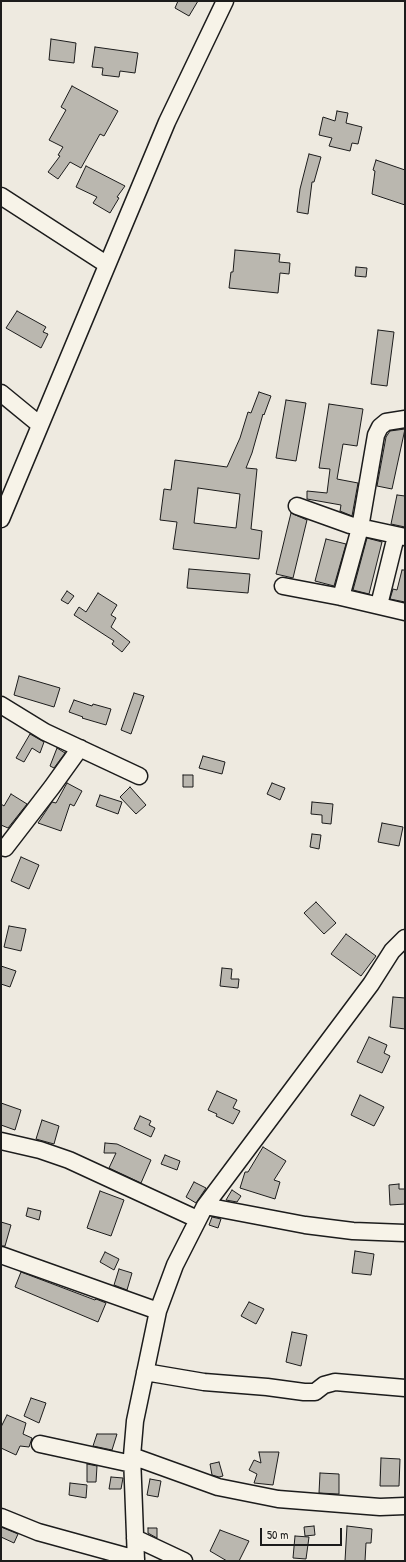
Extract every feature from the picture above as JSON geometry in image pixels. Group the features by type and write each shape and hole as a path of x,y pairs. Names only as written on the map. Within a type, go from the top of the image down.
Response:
{"street":[{"path":"1,518 106,264 167,122 225,1"},
{"path":"1,196 106,264"},
{"path":"1,393 40,425"},
{"path":"341,597 360,528 376,435 380,427 386,422 405,419"},
{"path":"297,506 360,528 401,536 379,605"},
{"path":"283,586 379,605 405,612"},
{"path":"1,705 45,732 139,776"},
{"path":"5,848 80,748"},
{"path":"1,1517 38,1532 136,1560 132,1460 135,1421 158,1311 175,1265 201,1212 371,984 392,951 405,938"},
{"path":"1,1141 40,1150 69,1160 201,1212 353,1230 405,1233"},
{"path":"1,1255 158,1311"},
{"path":"145,1372 204,1382 267,1387 304,1392 315,1392 324,1385 335,1382 405,1388"},
{"path":"40,1444 132,1460 218,1487 278,1499 380,1507 405,1506"},
{"path":"135,1538 184,1561"}],"building":[{"path":"178,1 198,1 189,16 175,8"},
{"path":"51,39 76,43 74,63 49,60"},
{"path":"95,47 138,53 135,73 120,71 119,77 102,75 103,68 92,67"},
{"path":"72,86 118,111 104,136 100,134 81,168 70,162 58,179 48,172 60,156 58,155 63,147 49,140 66,110 61,107"},
{"path":"337,111 348,113 346,123 362,127 358,144 352,143 350,151 329,146 332,138 319,135 323,117 335,121"},
{"path":"309,154 321,157 314,182 312,182 308,214 297,212 300,189"},
{"path":"376,160 405,170 405,205 372,194 375,171 373,170"},
{"path":"86,166 125,186 117,197 119,198 110,213 93,203 97,197 76,187"},
{"path":"235,250 280,254 279,262 290,263 289,274 280,273 278,293 229,288 231,272 233,272"},
{"path":"356,267 367,268 366,277 355,276"},
{"path":"17,311 46,327 43,332 48,334 41,348 6,328"},
{"path":"378,330 394,332 387,386 371,384"},
{"path":"259,392 271,396 264,415 263,414 252,453 246,468 257,469 251,529 262,531 259,559 173,549 177,522 160,520 164,489 171,490 175,460 227,467 240,438 248,412 251,413","holes":["198,488 240,494 236,528 194,523"]},
{"path":"286,400 306,403 296,461 276,458"},
{"path":"329,404 363,409 357,446 343,444 337,479 358,483 352,516 340,511 341,505 307,499 307,491 327,493 330,469 319,468"},
{"path":"405,429 392,489 377,486 386,437 390,431"},
{"path":"397,495 405,496 405,527 391,524"},
{"path":"291,513 307,520 293,578 276,574"},
{"path":"367,538 382,542 369,594 353,590"},
{"path":"326,539 346,544 334,586 315,581"},
{"path":"189,569 250,574 248,593 187,588"},
{"path":"402,570 405,570 405,602 390,599 393,589 397,590"},
{"path":"67,591 74,596 68,604 61,600"},
{"path":"98,593 117,605 111,615 116,618 111,627 130,642 122,652 112,644 114,641 74,615 79,607 86,612"},
{"path":"19,676 60,688 54,707 14,695"},
{"path":"134,693 144,696 131,734 121,730"},
{"path":"74,700 92,706 93,704 111,709 106,725 82,718 83,717 69,712"},
{"path":"30,734 44,742 40,753 32,748 24,762 16,758"},
{"path":"57,748 65,753 54,768 50,766"},
{"path":"203,756 225,762 222,774 199,768"},
{"path":"183,775 193,775 193,787 183,787"},
{"path":"67,783 82,791 74,806 70,804 61,831 38,823 52,802 56,803"},
{"path":"272,783 285,788 280,800 267,794"},
{"path":"130,787 146,805 136,814 120,797"},
{"path":"11,794 27,804 8,828 1,825 1,804 4,806"},
{"path":"100,795 122,802 118,814 96,806"},
{"path":"312,802 333,804 331,824 322,823 322,815 311,814"},
{"path":"382,823 403,827 399,846 378,842"},
{"path":"312,834 321,835 319,849 310,847"},
{"path":"21,857 39,865 29,889 11,881"},
{"path":"316,902 336,923 324,934 304,913"},
{"path":"9,926 26,929 21,951 4,947"},
{"path":"346,934 376,956 361,976 331,954"},
{"path":"1,966 16,971 10,987 1,984"},
{"path":"222,968 232,969 231,979 239,979 238,988 220,986"},
{"path":"393,997 405,998 405,1029 390,1027"},
{"path":"369,1037 387,1045 384,1053 390,1056 382,1073 357,1062"},
{"path":"217,1091 237,1100 233,1108 240,1111 233,1124 216,1116 217,1114 208,1110"},
{"path":"360,1095 384,1107 374,1126 351,1115"},
{"path":"1,1103 21,1110 15,1130 1,1125"},
{"path":"140,1116 151,1121 149,1125 155,1128 151,1137 134,1129"},
{"path":"42,1120 59,1126 54,1144 36,1139"},
{"path":"105,1143 117,1144 151,1160 141,1183 109,1168 116,1153 104,1153"},
{"path":"263,1147 286,1161 274,1180 280,1182 275,1199 240,1188 245,1172 248,1172"},
{"path":"165,1155 180,1161 177,1170 161,1164"},
{"path":"194,1182 206,1188 196,1203 186,1197"},
{"path":"399,1184 399,1189 405,1189 405,1204 390,1205 389,1185"},
{"path":"232,1190 241,1196 237,1202 226,1200"},
{"path":"100,1191 124,1200 111,1236 87,1228"},
{"path":"28,1208 41,1211 39,1220 26,1216"},
{"path":"212,1217 221,1219 218,1228 209,1225"},
{"path":"1,1222 11,1225 5,1246 1,1246"},
{"path":"355,1251 374,1254 371,1275 352,1273"},
{"path":"105,1252 119,1259 114,1270 100,1262"},
{"path":"119,1269 132,1273 127,1290 114,1285"},
{"path":"21,1272 106,1303 98,1322 15,1287"},
{"path":"249,1302 264,1309 256,1324 241,1316"},
{"path":"292,1332 307,1335 301,1366 286,1362"},
{"path":"31,1398 46,1403 39,1423 24,1416"},
{"path":"7,1415 26,1423 23,1434 32,1438 29,1447 20,1446 16,1455 1,1448 1,1427"},
{"path":"97,1434 117,1434 112,1450 93,1446"},
{"path":"259,1452 279,1452 273,1485 254,1483 257,1474 249,1470 254,1460 261,1463"},
{"path":"381,1458 400,1459 399,1486 380,1486"},
{"path":"219,1462 223,1476 219,1477 212,1475 210,1464"},
{"path":"87,1464 97,1466 96,1482 87,1482"},
{"path":"320,1473 339,1474 339,1494 319,1493"},
{"path":"111,1477 123,1478 121,1489 109,1489"},
{"path":"150,1479 161,1481 158,1497 147,1495"},
{"path":"70,1483 87,1485 86,1498 69,1495"},
{"path":"314,1526 315,1535 305,1536 304,1527"},
{"path":"347,1526 372,1529 371,1543 366,1543 365,1561 345,1561"},
{"path":"1,1527 18,1534 14,1543 1,1537"},
{"path":"148,1528 157,1528 157,1538 148,1533"},
{"path":"220,1530 249,1541 239,1561 227,1561 210,1551"},
{"path":"295,1536 309,1537 306,1559 293,1558"}]}
